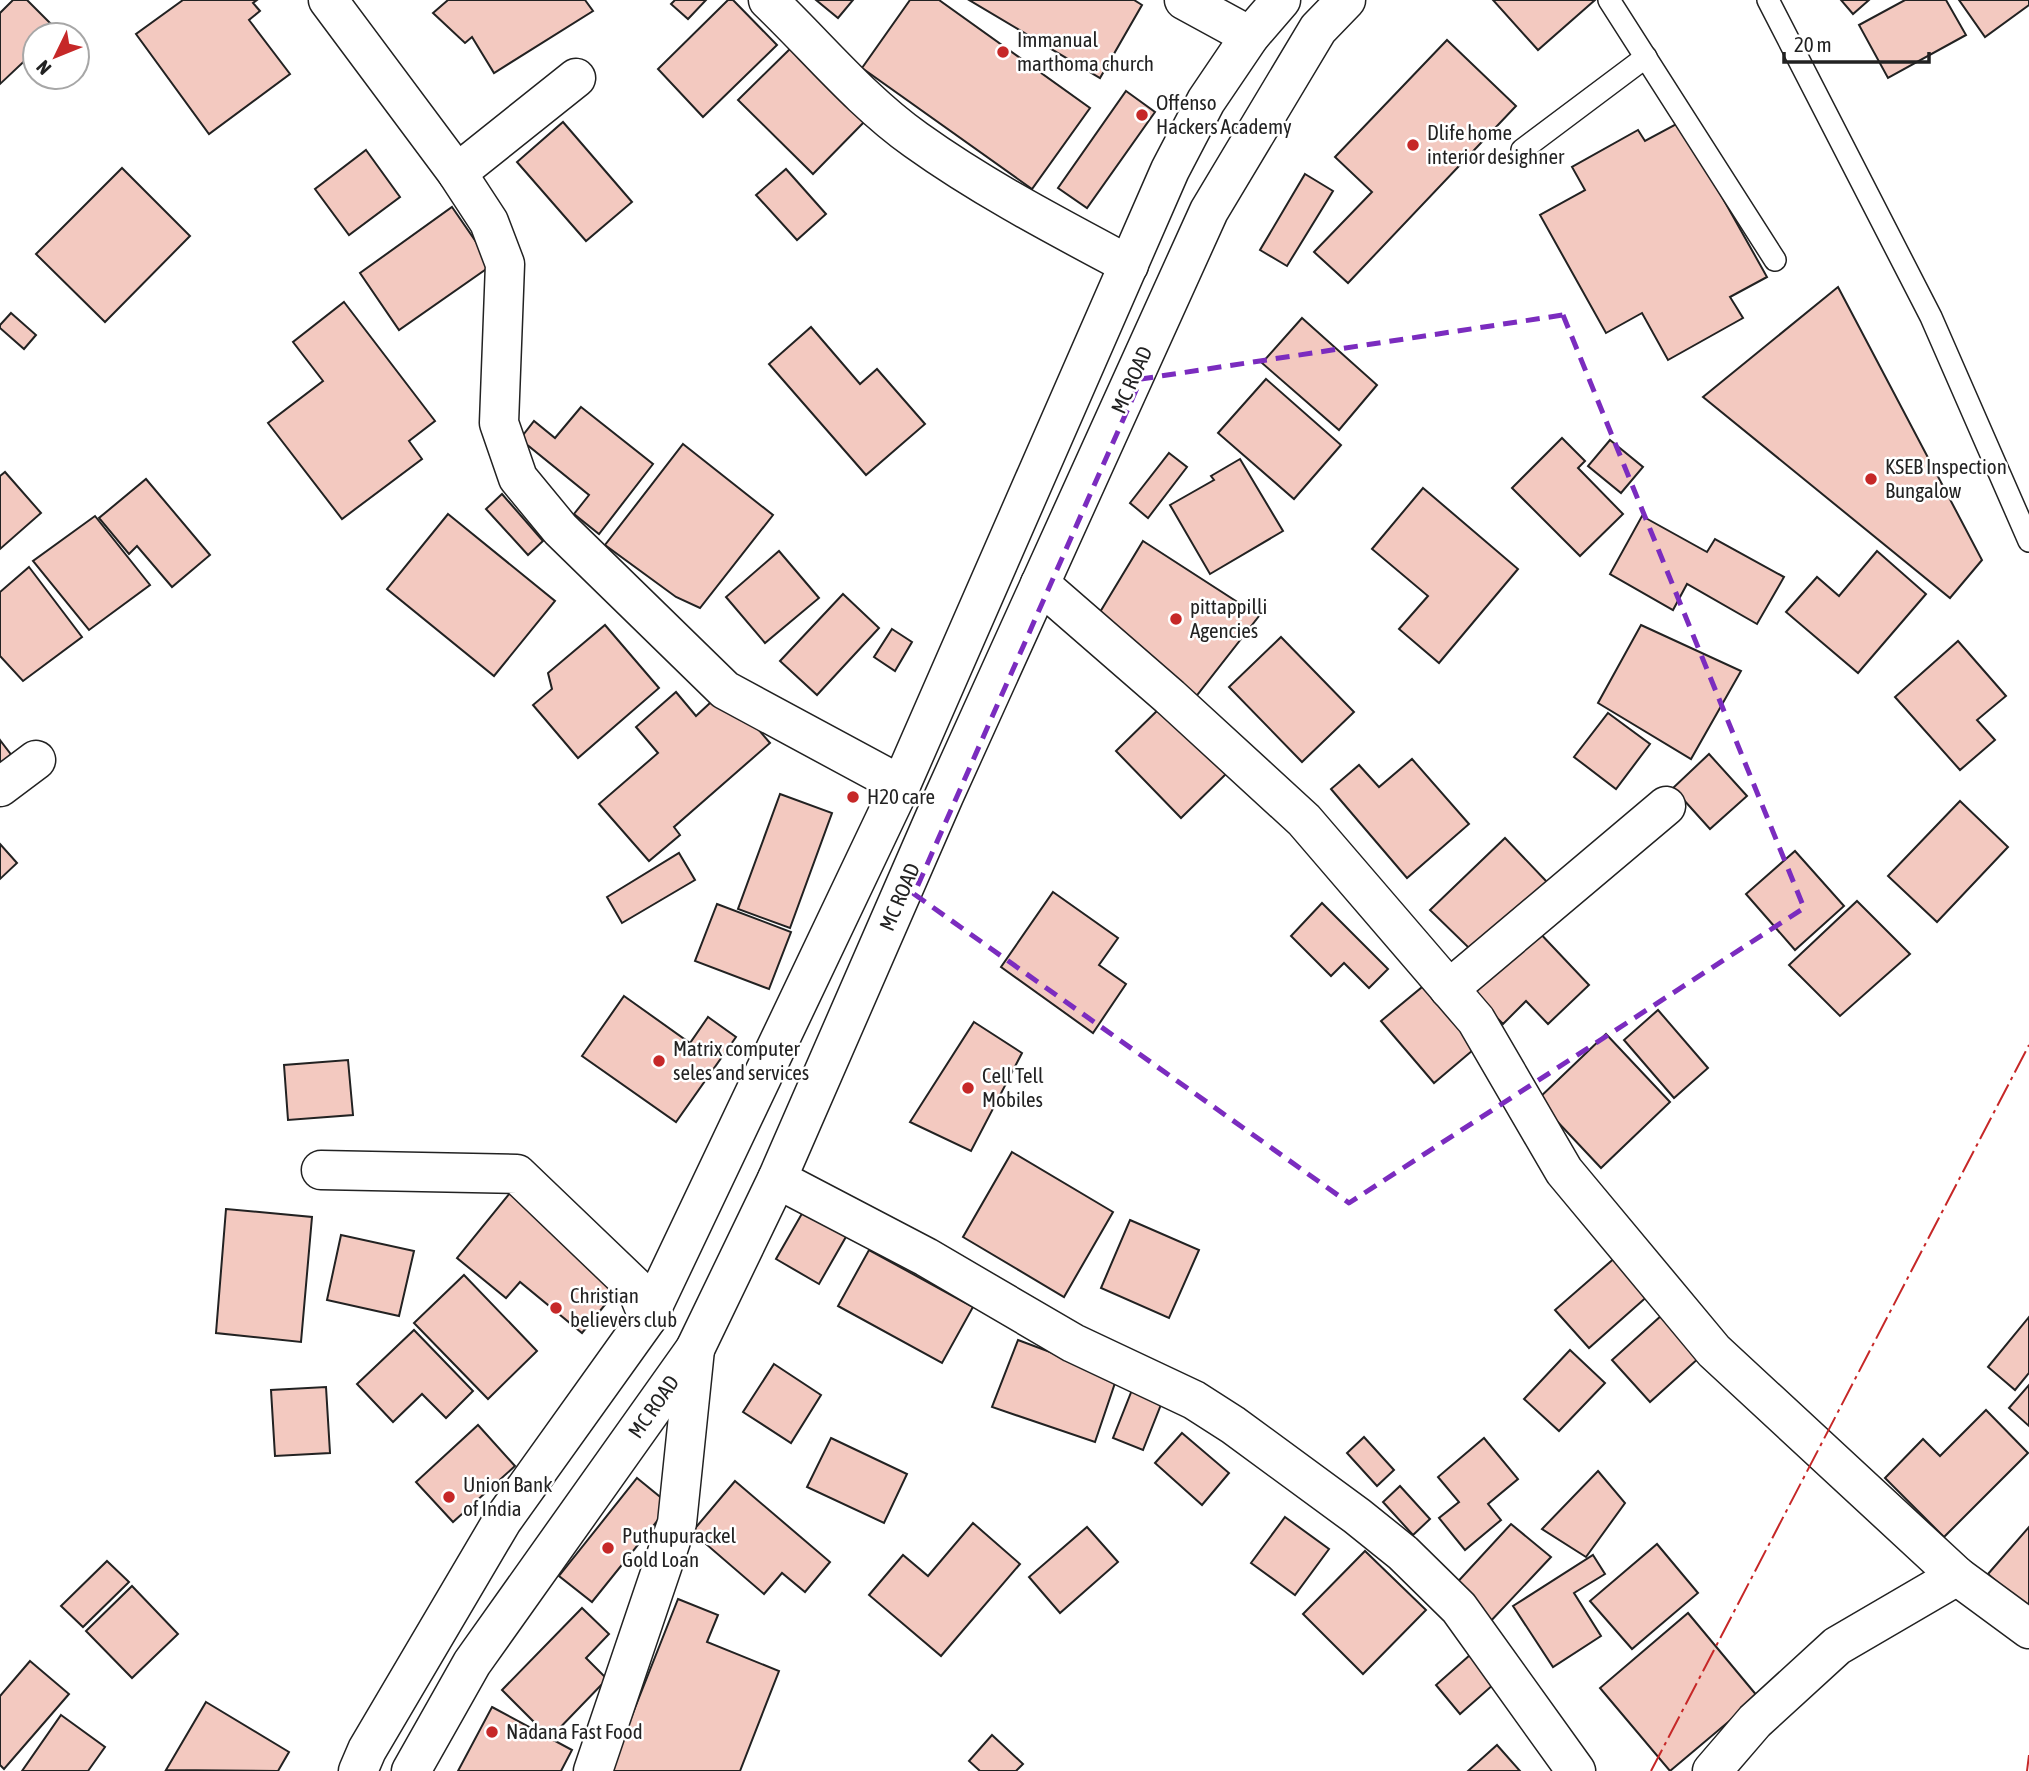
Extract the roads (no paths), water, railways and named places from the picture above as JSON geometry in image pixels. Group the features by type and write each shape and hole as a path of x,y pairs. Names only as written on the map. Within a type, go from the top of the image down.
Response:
{"street":[{"path":"328,0 457,173 489,222 505,264 499,423 518,478 560,528 725,691 901,785"},
{"path":"768,0 816,46 854,88 915,139 1012,203 1129,265"},
{"path":"1184,0 1250,36"},
{"path":"358,1771 367,1750 502,1521 648,1317 901,785 1170,170 1206,101 1250,36 1281,0"},
{"name":"MC ROAD","path":"411,1771 472,1663 695,1349 778,1179 944,796 1209,211 1318,29 1346,0"},
{"path":"457,173 576,78"},
{"path":"1040,584 1170,697 1304,820 1476,1020 1564,1171 1714,1350 1957,1576 2029,1629"},
{"path":"0,787 36,760"},
{"path":"1449,989 1666,806"},
{"path":"321,1170 517,1174 636,1288 648,1317 695,1349 677,1523 593,1771"},
{"path":"778,1179 926,1257 1073,1343 1194,1400 1233,1425 1347,1509 1403,1553 1460,1608 1576,1771"},
{"path":"1712,1771 1755,1721 1837,1646 1957,1576"}],"lane":[{"path":"1609,0 1775,260"},
{"path":"1768,0 1931,317 2029,541"},
{"path":"1522,150 1646,57"}],"place":[{"name":"Immanual marthoma church","path":"1003,52"},
{"name":"Offenso Hackers Academy","path":"1142,115"},
{"name":"Dlife home interior desighner","path":"1413,145"},
{"name":"KSEB Inspection Bungalow","path":"1871,479"},
{"name":"pittappilli Agencies","path":"1176,619"},
{"name":"H20 care","path":"853,797"},
{"name":"Matrix computer seles and services","path":"659,1061"},
{"name":"Cell Tell Mobiles","path":"968,1088"},
{"name":"Christian believers club","path":"556,1308"},
{"name":"Union Bank of India","path":"449,1497"},
{"name":"Puthupurackel Gold Loan","path":"608,1548"},
{"name":"Nadana Fast Food","path":"492,1732"}]}
